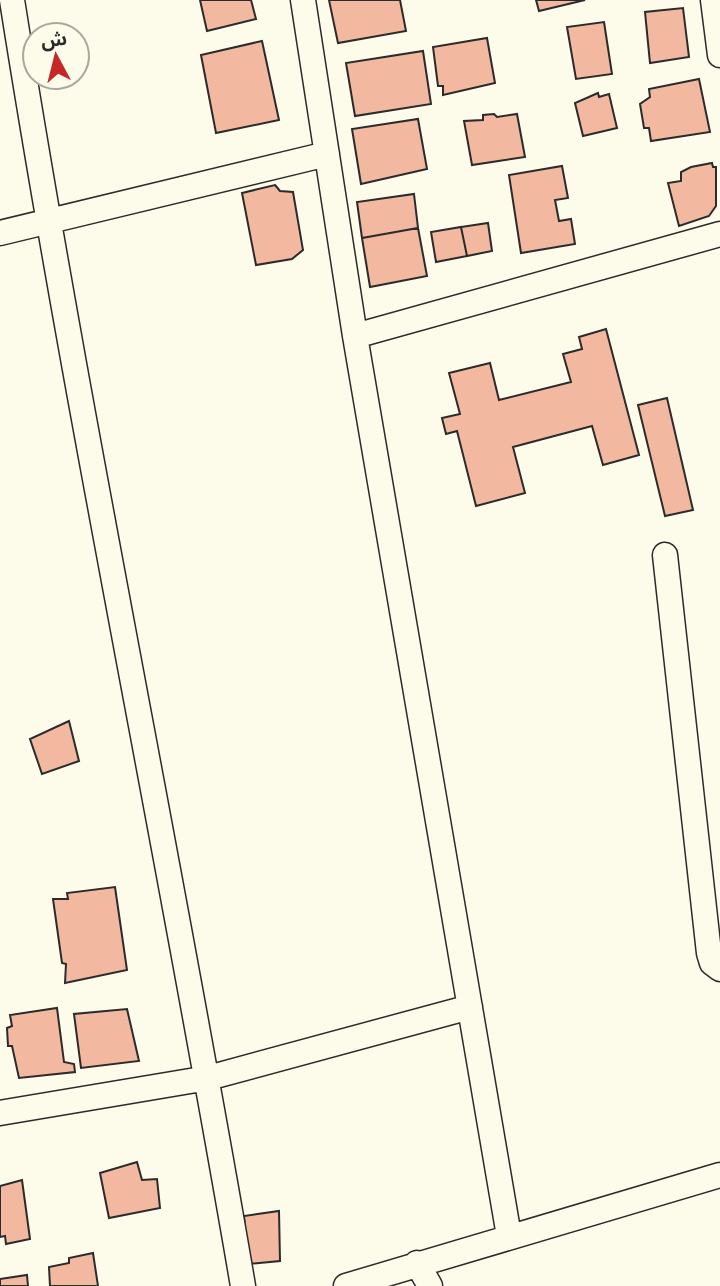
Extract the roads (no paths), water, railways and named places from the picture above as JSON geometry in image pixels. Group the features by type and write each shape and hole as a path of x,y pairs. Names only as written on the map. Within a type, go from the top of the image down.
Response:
{"street":[{"path":"12,0 47,220 208,1078 243,1286"},
{"path":"303,0 355,336 509,1236"},
{"path":"713,0 720,55"},
{"path":"0,233 327,154"},
{"path":"355,336 720,234"},
{"path":"665,555 709,953 712,963 720,969"},
{"path":"0,1113 208,1078 470,1007"},
{"path":"346,1286 720,1175"},
{"path":"418,1263 430,1286"}]}
